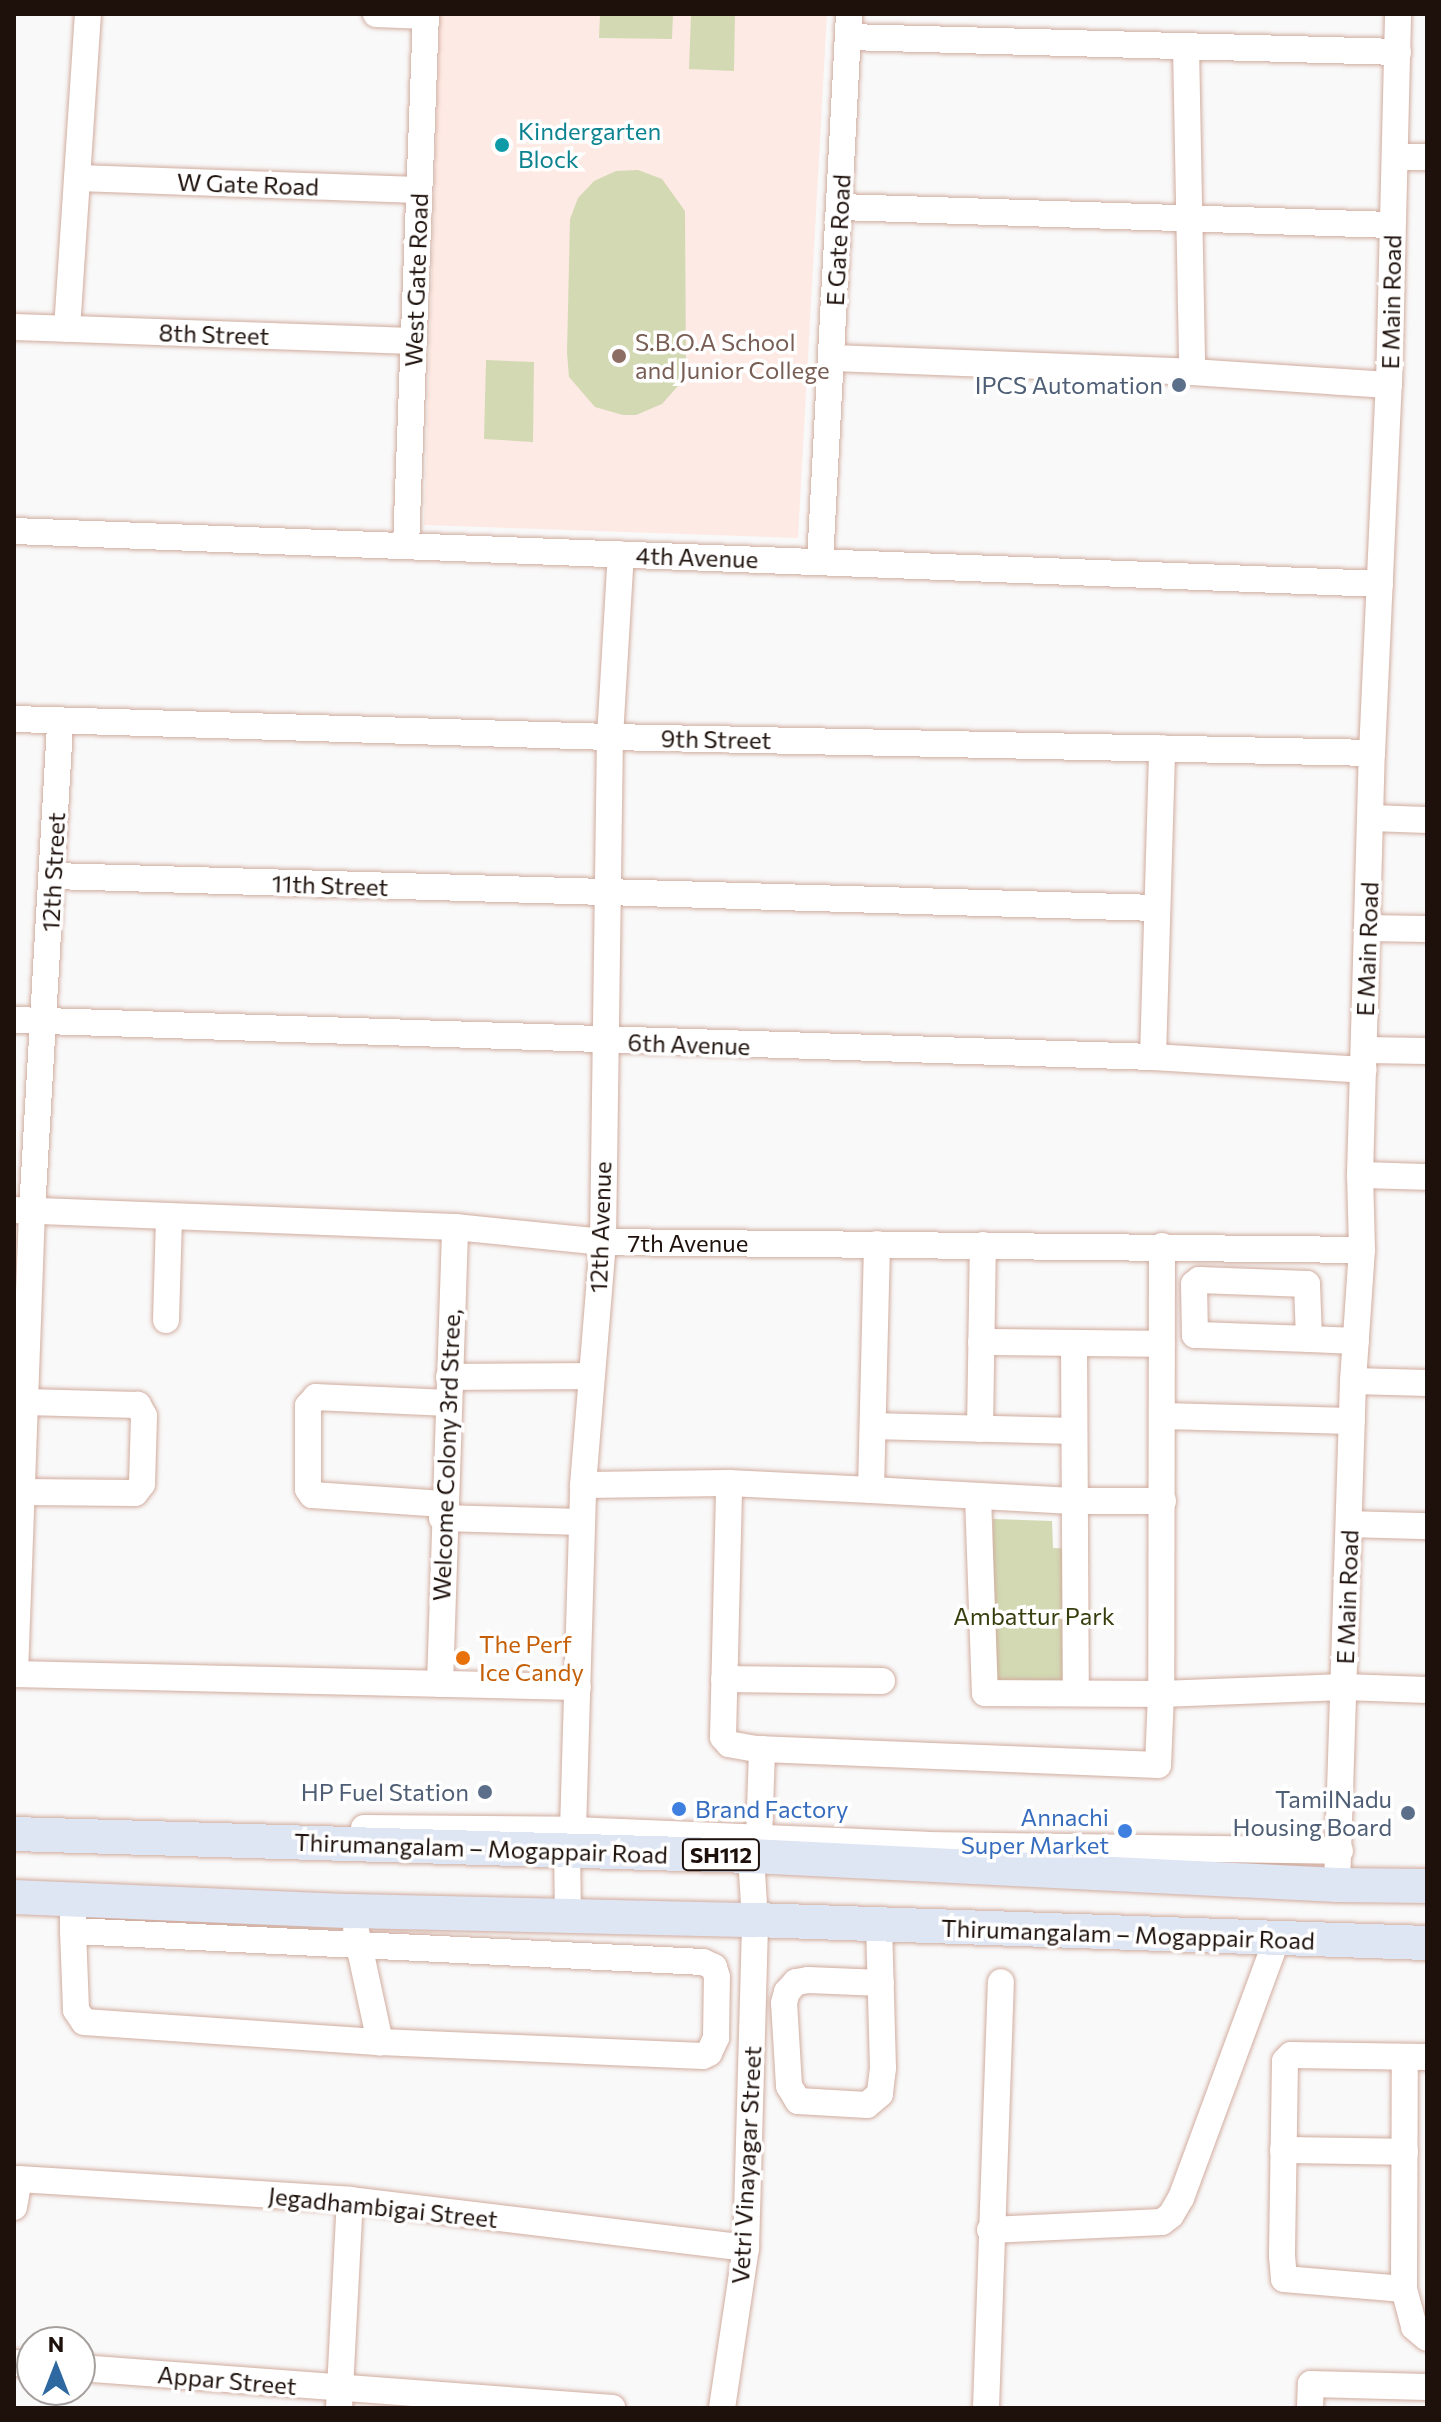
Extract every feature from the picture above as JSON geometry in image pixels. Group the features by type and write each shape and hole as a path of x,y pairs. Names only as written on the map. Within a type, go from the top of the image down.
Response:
{"main road":[{"name":"Thirumangalam – Mogappair Road","path":"14,1834 570,1840 755,1847 1337,1885 1427,1886"},
{"name":"Thirumangalam – Mogappair Road","path":"14,1897 73,1916 352,1911 755,1920 1427,1943"}],"street":[{"path":"67,329 88,14"},
{"path":"376,14 426,15"},
{"name":"E Main Road","path":"1337,1885 1353,1381 1362,1250 1360,1175 1372,753 1389,385 1398,14"},
{"name":"West Gate Road","path":"406,546 426,15"},
{"path":"848,26 1186,46 1398,52"},
{"name":"E Gate Road","path":"820,562 848,26"},
{"path":"1186,46 1192,221 1192,372"},
{"path":"1395,157 1427,157"},
{"name":"W Gate Road","path":"77,178 419,190"},
{"path":"840,207 1192,221 1392,225"},
{"name":"8th Street","path":"14,327 414,341"},
{"path":"833,358 1192,372 1389,385"},
{"name":"4th Avenue","path":"14,531 1380,584"},
{"name":"12th Avenue","path":"568,1918 583,1485 589,1376 603,1242 610,737 621,554"},
{"name":"9th Street","path":"14,719 610,737 1372,753"},
{"name":"12th Street","path":"15,1674 25,1402 23,1210 45,1021 60,722"},
{"path":"1153,1057 1162,748"},
{"path":"1371,818 1427,820"},
{"name":"11th Street","path":"53,876 1156,908"},
{"path":"1368,928 1427,929"},
{"name":"6th Avenue","path":"14,1020 604,1042 1153,1057 1364,1060 1427,1051"},
{"path":"1360,1175 1427,1177"},
{"name":"7th Avenue","path":"23,1210 455,1227 603,1242 1362,1250"},
{"path":"166,1320 169,1216"},
{"name":"Welcome Colony 3rd Stree,","path":"440,1684 443,1511 455,1227"},
{"path":"871,1490 877,1244"},
{"path":"980,1429 983,1245"},
{"path":"729,1483 723,1737 729,1744 762,1749 1158,1765 1161,1756 1163,1501 1162,1246"},
{"path":"1218,1247 1218,1280"},
{"path":"1309,1339 1307,1284 1218,1280 1199,1280 1194,1284 1195,1335 1356,1341"},
{"path":"981,1342 1162,1344"},
{"path":"1074,1343 1076,1693"},
{"path":"582,1522 443,1511 312,1495 308,1489 308,1406 316,1397 448,1390 589,1376"},
{"path":"1353,1381 1427,1383"},
{"path":"22,1492 135,1493 142,1484 144,1416 138,1405 25,1402"},
{"path":"1163,1416 1352,1421"},
{"path":"873,1426 1073,1431"},
{"path":"583,1485 729,1483 1073,1501 1163,1501"},
{"path":"978,1496 985,1693 1161,1694 1344,1687 1427,1690"},
{"path":"1349,1524 1427,1526"},
{"path":"15,1674 578,1687"},
{"path":"724,1679 882,1681"},
{"name":"Vetri Vinayagar Street","path":"722,2408 746,2248 753,2062 755,1847 762,1749"},
{"path":"14,1820 442,1838"},
{"path":"755,1847 1340,1851"},
{"path":"352,1911 380,2042"},
{"path":"73,1916 359,1947 703,1962 714,1967 717,1977 716,2038 709,2053 703,2056 380,2042 84,2022 76,2010 73,1916"},
{"path":"879,1925 881,1983 880,2094 867,2105 798,2101 789,2086 784,2003 787,1992 796,1982 808,1980 881,1983"},
{"path":"990,2230 1162,2222 1171,2215 1181,2198 1277,1939"},
{"path":"717,1977 754,1979"},
{"path":"986,2408 1001,1982"},
{"path":"1404,2289 1284,2279 1285,2061 1291,2055 1416,2057 1405,2152 1416,2199 1404,2289 1414,2327 1427,2338"},
{"path":"753,2062 788,2065"},
{"path":"1283,2150 1405,2152"},
{"name":"Jegadhambigai Street","path":"14,2207 19,2179 350,2200 746,2248"},
{"path":"340,2398 350,2200"},
{"name":"Appar Street","path":"96,2370 340,2398 613,2408"},
{"path":"1310,2408 1311,2384 1427,2387"}],"shaded area":[{"name":"S.B.O.A School and Junior College","path":"440,14 827,14 798,538 424,525"}],"green space":[{"path":"600,14 673,14 672,39 599,38"},
{"path":"691,14 735,14 734,71 689,69"},
{"path":"638,170 662,179 685,211 686,365 678,386 662,404 636,415 623,415 595,407 569,377 570,219 578,198 594,181 616,171"},
{"path":"486,360 534,362 533,442 484,439"},
{"name":"Ambattur Park","path":"993,1519 1052,1521 1053,1548 1078,1549 1075,1685 989,1684"}],"place":[{"name":"Kindergarten Block","path":"502,145"},
{"name":"S.B.O.A School and Junior College","path":"619,356"},
{"name":"IPCS Automation","path":"1179,385"},
{"name":"The Perf Ice Candy","path":"463,1658"},
{"name":"HP Fuel Station","path":"485,1792"},
{"name":"Brand Factory","path":"679,1809"},
{"name":"TamilNadu Housing Board","path":"1408,1813"},
{"name":"Annachi Super Market","path":"1125,1831"}]}
